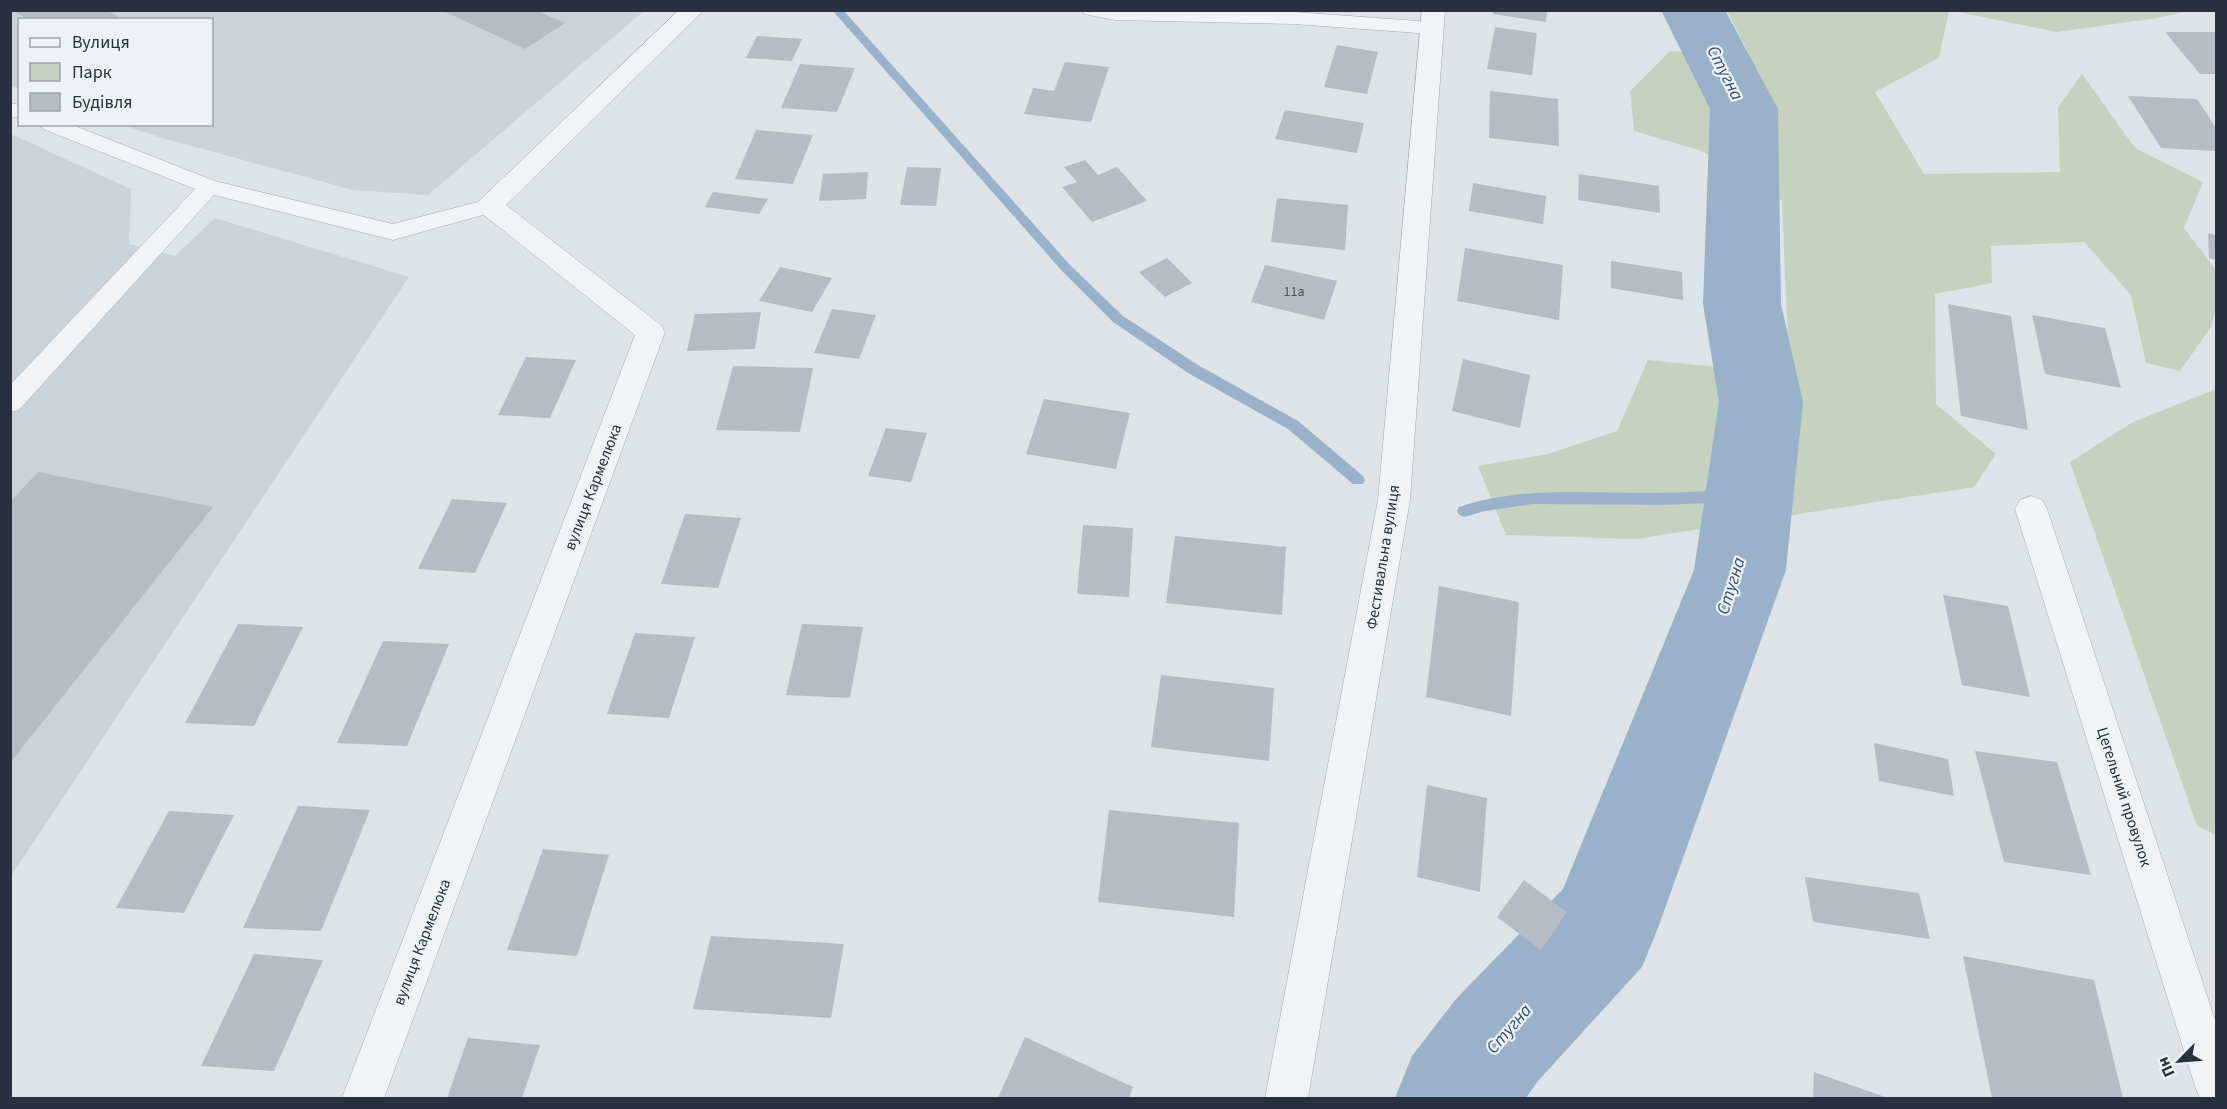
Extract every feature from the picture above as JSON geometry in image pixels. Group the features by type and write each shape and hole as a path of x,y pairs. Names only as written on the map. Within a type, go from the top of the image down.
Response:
{"street":[{"path":"489,206 693,10"},
{"name":"Фестивальна вулиця","path":"1286,1098 1394,500 1433,19"},
{"name":"вулиця Кармелюка","path":"363,1098 651,332 489,206"},
{"name":"Цегельний провулок","path":"2031,509 2217,1086"}],"lane":[{"path":"1091,10 1115,14 1433,19"},
{"path":"55,126 209,188 393,232 489,206"},
{"path":"10,403 209,188"}],"shaded area":[{"path":"11,11 644,11 428,195 353,190 126,126 213,126 213,18 18,18 18,89 11,86"},
{"path":"11,134 131,189 129,244 175,256 215,218 409,277 11,876"}],"green space":[{"path":"2189,10 2157,18 2057,32 1953,11"},
{"path":"1727,11 1949,11 1939,58 1875,92 1924,174 2060,172 2058,107 2082,74 2135,148 2203,182 2184,228 2216,270 2216,308 2211,327 2180,371 2146,363 2131,295 2084,242 1991,246 1992,283 1935,294 1936,404 1996,454 1974,487 1636,539 1506,535 1478,466 1548,454 1617,431 1648,360 1727,368 1788,344 1782,201 1702,151 1634,131 1630,91 1670,51 1750,56"},
{"path":"2216,389 2216,835 2197,826 2070,462 2133,422"}],"building":[{"path":"12,10 106,10 121,18 26,18"},
{"path":"441,10 535,10 565,23 525,49"},
{"path":"1493,10 1547,10 1546,22 1493,14"},
{"path":"1495,27 1537,33 1532,75 1487,69"},
{"path":"2165,32 2216,32 2216,74 2200,74"},
{"path":"757,36 802,39 792,61 746,58"},
{"path":"1337,45 1378,52 1367,94 1324,87"},
{"path":"1065,62 1109,67 1091,122 1024,114 1033,88 1054,91"},
{"path":"800,64 855,68 837,112 781,108"},
{"path":"1490,91 1558,99 1559,146 1489,138"},
{"path":"2128,96 2197,99 2216,128 2216,151 2161,148"},
{"path":"1285,110 1364,123 1357,153 1275,139"},
{"path":"756,130 813,135 793,184 735,179"},
{"path":"1085,160 1098,175 1117,167 1147,201 1092,222 1062,187 1077,182 1064,167"},
{"path":"907,167 941,168 936,206 900,205"},
{"path":"868,172 866,199 819,201 823,174"},
{"path":"1579,174 1659,186 1660,213 1578,200"},
{"path":"1473,183 1546,196 1543,224 1469,211"},
{"path":"713,192 768,199 759,214 705,207"},
{"path":"1277,198 1348,205 1345,250 1271,242"},
{"path":"2208,233 2216,235 2216,260 2209,258"},
{"path":"1465,248 1563,265 1559,320 1457,301"},
{"path":"1167,258 1192,283 1165,297 1139,272"},
{"path":"1611,261 1682,272 1683,300 1611,288"},
{"path":"1265,265 1337,281 1324,320 1251,302"},
{"path":"780,267 832,278 812,312 759,301"},
{"path":"1948,304 2011,316 2028,430 1961,416"},
{"path":"832,309 876,315 859,359 814,353"},
{"path":"761,312 755,349 687,351 695,314"},
{"path":"2032,315 2105,328 2121,388 2045,374"},
{"path":"526,357 576,360 550,418 498,415"},
{"path":"1463,359 1530,375 1520,428 1452,411"},
{"path":"733,366 813,368 800,432 716,430"},
{"path":"1044,399 1130,413 1116,469 1026,454"},
{"path":"886,428 927,433 911,482 868,476"},
{"path":"38,472 213,507 10,763 10,502"},
{"path":"452,499 507,503 475,573 418,569"},
{"path":"685,514 741,518 718,588 661,584"},
{"path":"1083,525 1133,528 1129,597 1077,594"},
{"path":"1175,536 1286,547 1282,615 1166,603"},
{"path":"1439,586 1519,602 1511,716 1426,697"},
{"path":"1943,595 2008,606 2030,697 1962,685"},
{"path":"238,624 303,627 254,726 185,723"},
{"path":"802,624 863,627 850,698 786,695"},
{"path":"635,633 695,637 669,718 607,714"},
{"path":"383,641 449,644 407,746 337,743"},
{"path":"1161,675 1274,688 1269,761 1151,747"},
{"path":"1874,743 1948,759 1954,796 1879,781"},
{"path":"1975,751 2057,762 2091,875 2004,862"},
{"path":"1427,785 1487,798 1480,892 1417,877"},
{"path":"298,806 370,810 321,931 243,928"},
{"path":"1109,810 1239,823 1234,917 1098,902"},
{"path":"169,811 234,815 184,913 116,908"},
{"path":"543,849 609,855 577,956 507,950"},
{"path":"1805,877 1919,893 1930,939 1813,922"},
{"path":"1524,880 1567,912 1541,950 1497,917"},
{"path":"711,936 844,944 831,1018 693,1009"},
{"path":"254,954 323,960 274,1071 201,1066"},
{"path":"1963,956 2094,980 2123,1098 1992,1098"},
{"path":"1025,1037 1133,1087 1129,1098 998,1098"},
{"path":"468,1038 540,1045 522,1098 447,1098"},
{"path":"1814,1072 1888,1098 1813,1098"}],"waterway":[{"path":"837,10 1066,268 1118,319 1193,369 1293,425 1358,480"},
{"name":"Стугна","path":"1454,1098 1497,1040 1603,928 1740,570 1761,402 1742,304 1744,109 1693,10"},
{"path":"1464,511 1485,505 1532,498 1664,499 1749,495"}]}
